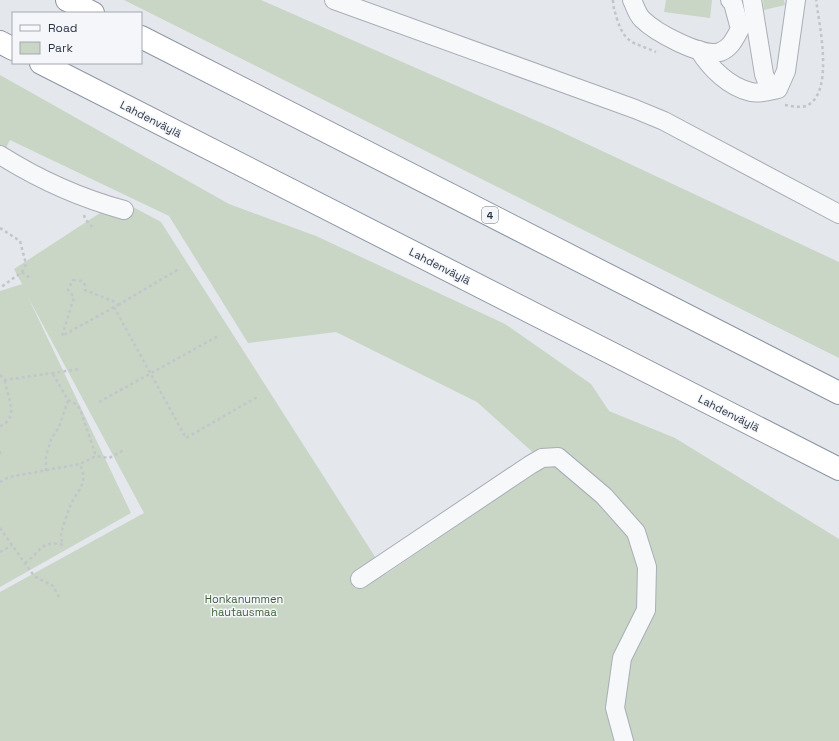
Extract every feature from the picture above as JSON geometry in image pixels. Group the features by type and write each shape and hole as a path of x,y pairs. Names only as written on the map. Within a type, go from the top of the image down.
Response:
{"highway":[{"path":"68,0 91,12"},
{"name":"4","path":"142,39 839,393"},
{"path":"0,42 12,48"},
{"name":"Lahdenväylä","path":"43,64 839,469"}],"lane":[{"path":"334,0 628,106 664,121 839,214"},
{"path":"632,0 641,18 655,30 698,50 709,53 720,52 733,44 740,29 733,3 730,0"},
{"path":"752,0 764,74 770,90"},
{"path":"698,50 728,82 750,92 778,89 786,71 796,0"},
{"path":"0,155 49,182 99,203 124,210"},
{"path":"360,579 530,465 542,458 558,457 604,496 636,532 647,567 646,610 622,658 616,701 616,708 624,741"}],"path":[{"path":"770,90 776,100 784,105 795,107 806,106 813,101 819,91 824,74 816,0"},
{"path":"0,228 20,241 26,264 22,272 0,288"},
{"path":"118,305 115,302 85,290 85,286 82,281 73,280 68,290 74,297 62,336 118,305 179,269"},
{"path":"22,272 30,278"},
{"path":"114,307 186,438 257,398"},
{"path":"99,402 220,335"},
{"path":"5,380 80,369"},
{"path":"53,374 68,400 76,404 83,415 96,456"},
{"path":"0,375 5,380 6,390 12,410 10,418 0,426"},
{"path":"46,471 46,457 51,439 59,427 68,400"},
{"path":"0,482 9,477 80,464 96,456 109,458 124,450"},
{"path":"25,563 47,545 54,543 63,545 61,536 72,502 83,484 84,475 80,464"},
{"path":"0,528 34,576 53,586 60,599"},
{"path":"0,552 12,546"}],"green space":[{"path":"124,0 261,0 553,128 839,262 839,358"},
{"path":"666,0 712,0 710,18 664,12"},
{"path":"763,0 784,0 785,5 764,10"},
{"name":"Honkanummen hautausmaa","path":"0,75 229,204 316,236 505,324 591,384 609,411 675,438 839,539 839,741 0,741 0,592 144,513 28,297 131,513 0,587 0,291 22,284 14,269 120,200 161,222 386,574 547,465 477,402 336,332 248,343 169,216 10,140 0,160"}]}
